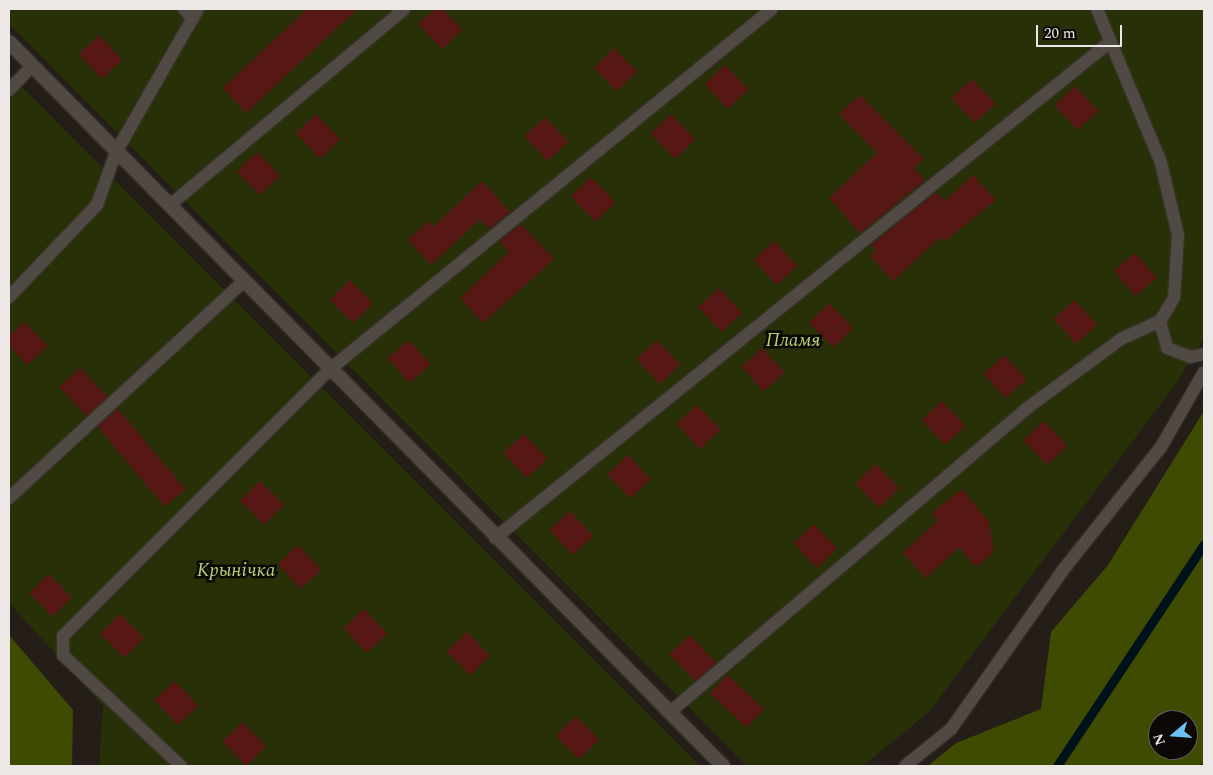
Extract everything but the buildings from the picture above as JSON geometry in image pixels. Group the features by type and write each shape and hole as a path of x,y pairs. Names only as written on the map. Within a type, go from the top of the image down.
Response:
{"street":[{"path":"9,42 329,370 668,713 723,766"}],"lane":[{"path":"170,205 404,9"},
{"path":"181,766 62,655 63,636 329,370 772,9"},
{"path":"668,713 1026,409 1121,340 1160,321 1174,298 1178,235 1161,163 1097,9"},
{"path":"9,297 97,205 116,152 192,12"},
{"path":"495,538 1110,42"},
{"path":"9,90 32,66"},
{"path":"9,498 243,282"},
{"path":"1160,321 1167,348 1190,357 1204,354"},
{"path":"905,766 951,729 1063,570 1161,447 1204,372"}],"green space":[{"name":"Пламя","path":"9,9 1204,9 1204,338 1173,388 929,712 863,766 747,766 9,24"},
{"name":"Крынічка","path":"9,74 700,766 99,766 103,706 9,603"},
{"path":"1204,411 1204,762 1199,766 928,766 956,743 1041,709 1051,632 1108,565"},
{"path":"9,635 73,710 72,766 9,766"}],"waterway":[{"path":"1057,766 1204,544"}]}
